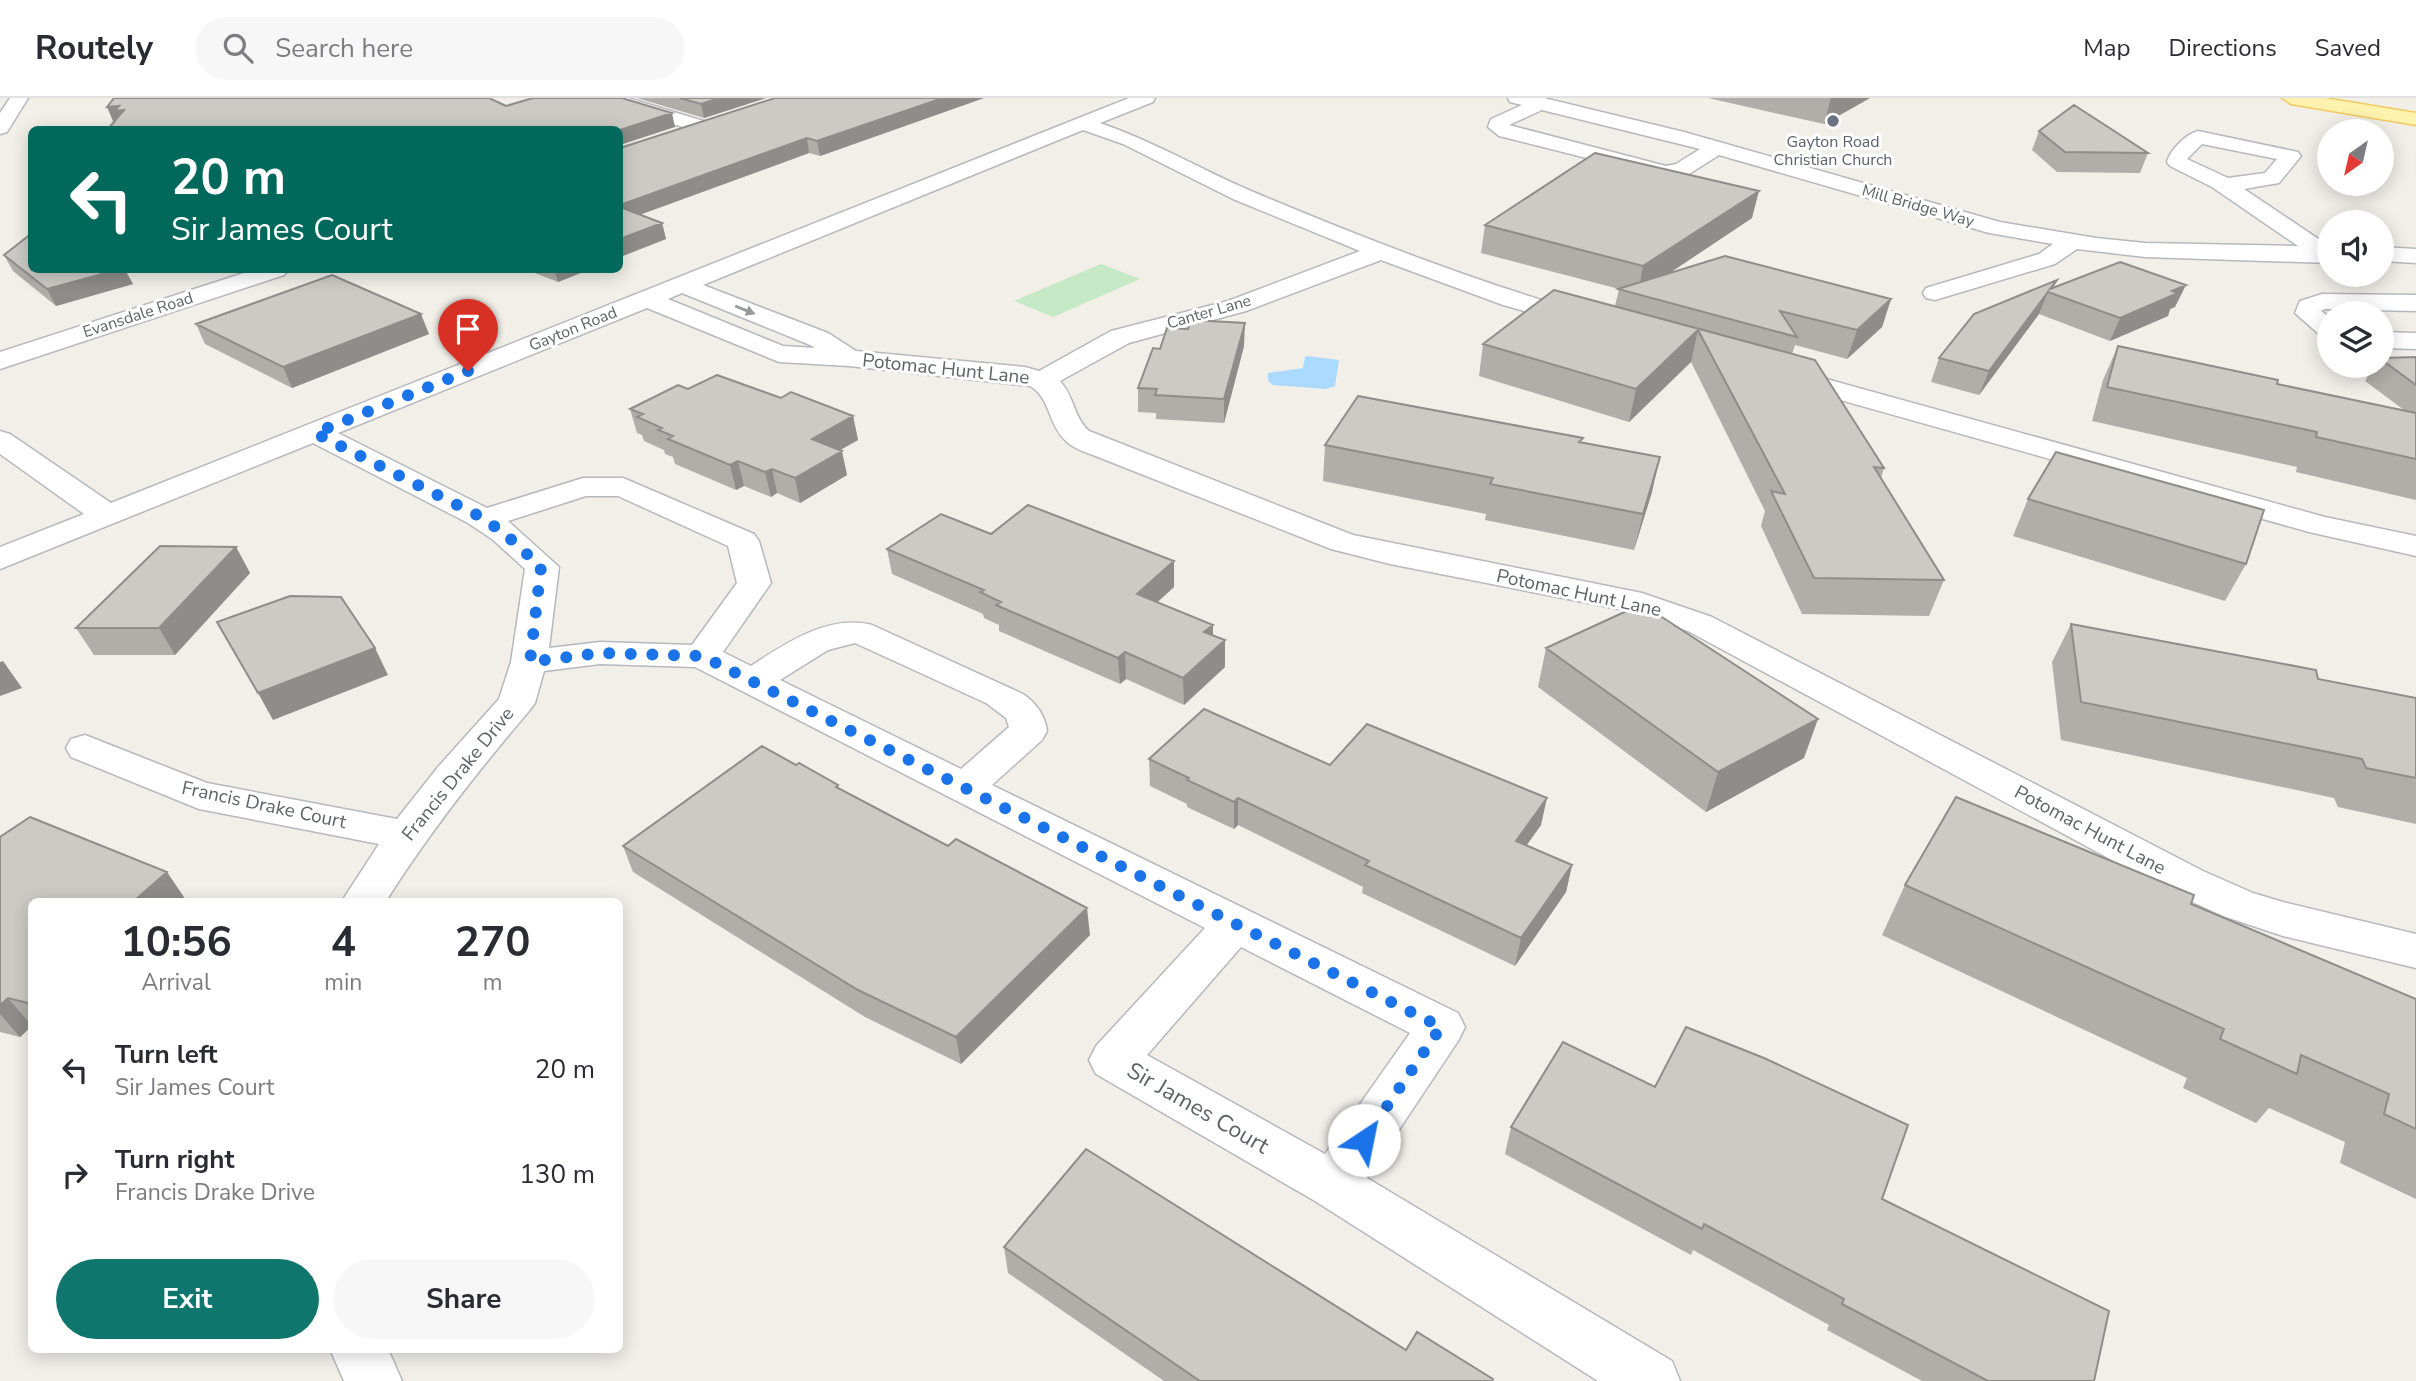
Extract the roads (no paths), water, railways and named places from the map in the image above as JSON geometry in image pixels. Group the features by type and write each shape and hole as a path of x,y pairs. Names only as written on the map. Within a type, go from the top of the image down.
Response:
{"main road":[{"path":"2291,98 2416,119"},
{"path":"2368,98 2416,106"}],"street":[{"path":"0,128 19,98"},
{"path":"608,98 710,125 667,139"},
{"name":"Gayton Road","path":"0,559 1146,98"},
{"name":"Mill Bridge Way","path":"1517,98 1717,147 1997,228 2072,242 2177,252 2317,255"},
{"path":"1541,103 1498,123 1497,127 1666,172 1682,170 1717,147"},
{"path":"1081,123 1130,140 1241,194 1380,252 1512,300 1606,326"},
{"path":"2224,185 2317,248"},
{"path":"1935,293 2047,259 2072,242"},
{"name":"Canter Lane","path":"1042,380 1120,337 1237,306 1380,252"},
{"path":"2394,255 2416,256"},
{"name":"Evansdale Road","path":"0,361 267,273"},
{"name":"Potomac Hunt Lane","path":"682,285 818,339 849,358"},
{"path":"2369,287 2388,301"},
{"name":"Potomac Hunt Lane","path":"647,299 779,354 1025,375 1042,380 1053,388 1074,433 1103,449 1342,542 1390,554 1642,603 1700,624 2213,893 2283,919 2416,951"},
{"path":"2394,302 2416,303"},
{"path":"2317,303 2309,306 2308,313 2317,320"},
{"path":"2394,340 2416,341"},
{"path":"1754,367 2320,524 2416,545"},
{"name":"Francis Drake Drive","path":"315,433 484,519 503,532 541,567 530,662 516,703 452,776 407,835 366,898"},
{"path":"0,440 108,516"},
{"path":"484,519 583,486 623,487 743,541 754,583 702,656"},
{"path":"752,682 818,639 838,633 860,632 999,695 1017,706 1028,719 1028,731 964,788"},
{"path":"530,662 600,653 702,656 1441,1027 1334,1185"},
{"name":"Francis Drake Court","path":"85,748 199,794 407,835"},
{"name":"Sir James Court","path":"1236,923 1113,1060 1334,1185 1651,1381"},
{"path":"361,1353 373,1381"}],"water":[{"path":"1307,356 1339,360 1335,386 1326,389 1273,385 1268,381 1268,373 1303,368"}],"place":[{"name":"Gayton Road Christian Church","path":"1833,121"}]}
